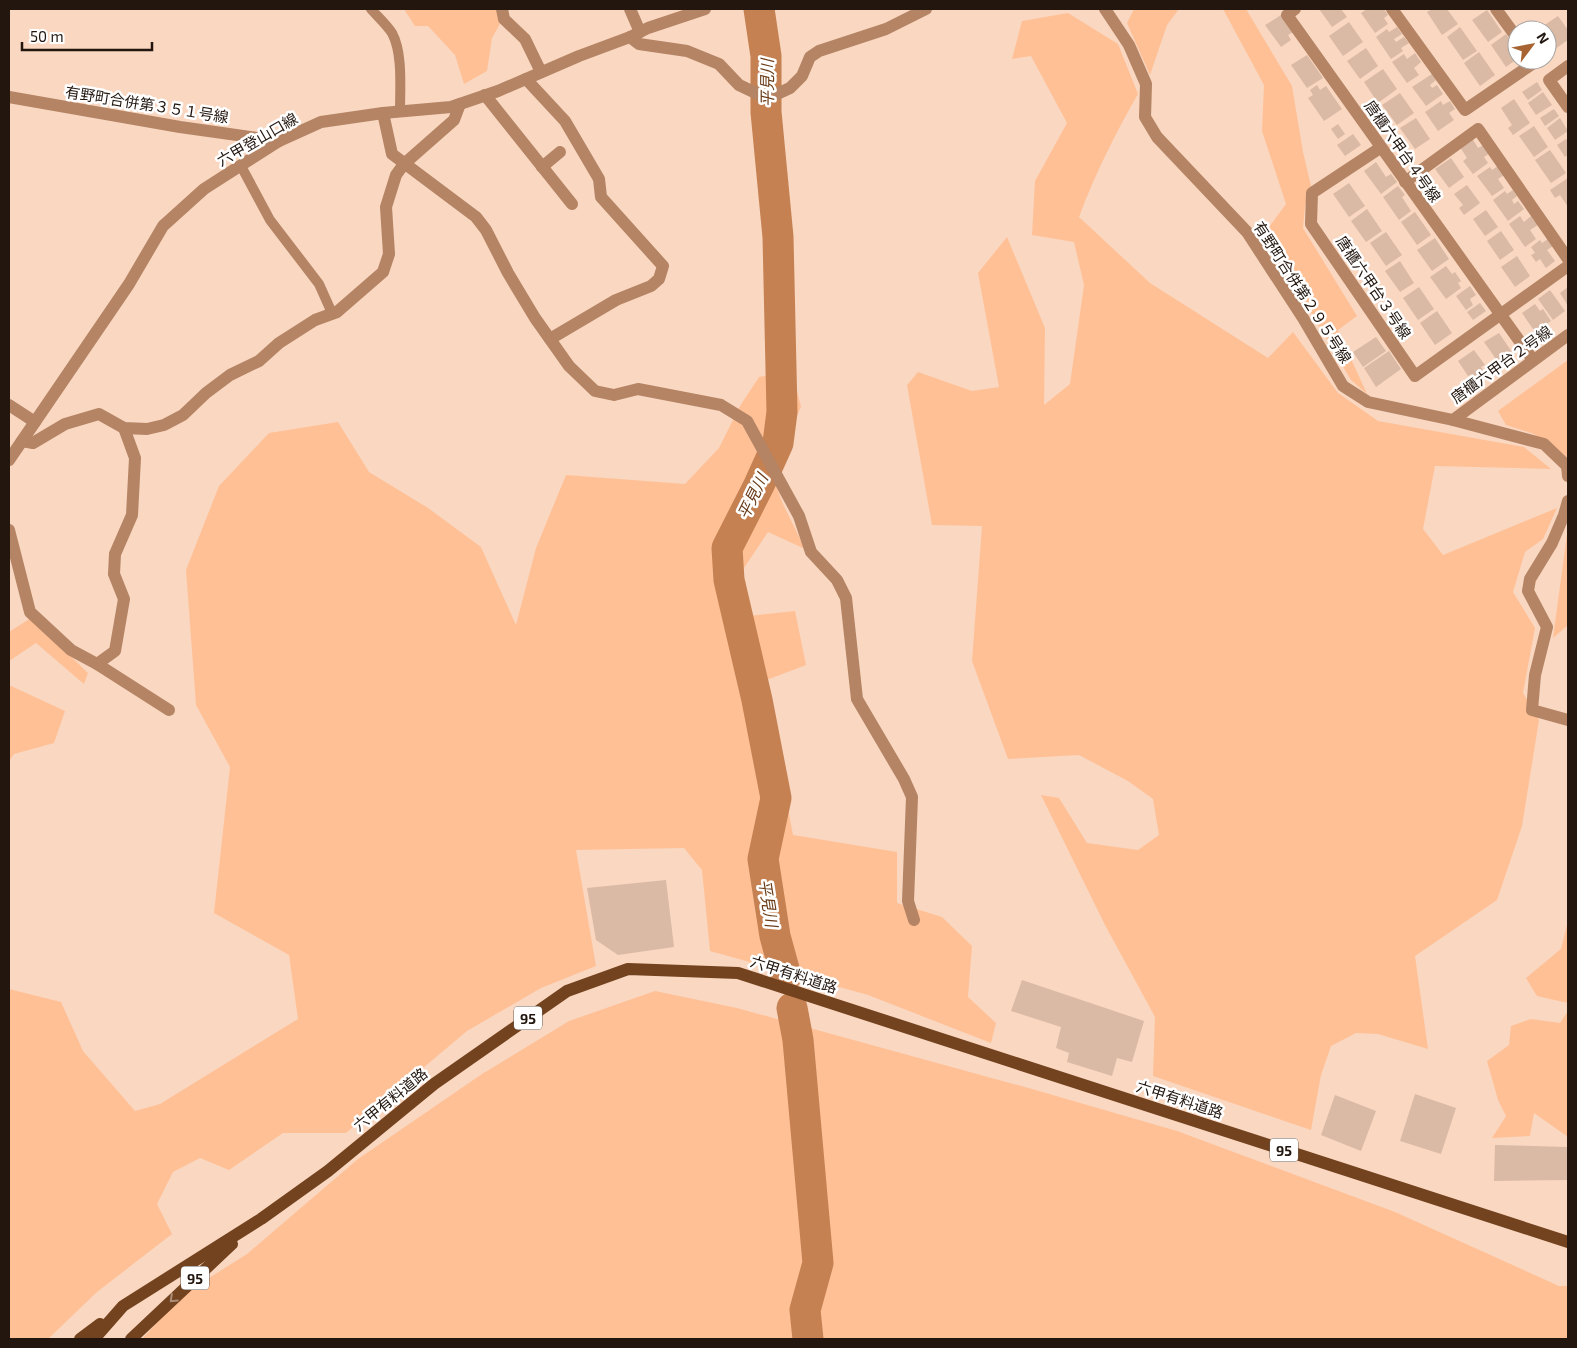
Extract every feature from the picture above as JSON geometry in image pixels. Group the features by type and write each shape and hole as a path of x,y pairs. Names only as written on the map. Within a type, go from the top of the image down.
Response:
{"main road":[{"name":"六甲有料道路","path":"94,1339 123,1306 260,1219 328,1170 434,1084 567,991 628,969 738,973 1568,1242"},
{"name":"95","path":"131,1339 260,1219"},
{"name":"95","path":"80,1339 123,1306"}],"street":[{"path":"502,9 504,19 525,39 541,72"},
{"path":"630,9 635,35 639,44 688,51 719,64 739,85 760,95 777,94 790,88 802,76 810,57 819,51 886,29 926,9"},
{"name":"六甲登山口線","path":"9,460 129,284 162,226 204,189 280,141 321,122 400,111 450,107 705,9"},
{"name":"有野町合併第２９５号線","path":"1105,9 1129,45 1146,84 1145,117 1157,137 1247,232 1303,318 1343,386 1368,402 1453,420 1544,444 1566,466 1568,476"},
{"name":"唐櫃六甲台４号線","path":"1295,9 1286,15 1533,360"},
{"path":"1392,9 1465,110 1523,70"},
{"path":"1496,9 1507,24"},
{"path":"1568,66 1549,80 1568,107"},
{"path":"526,79 565,121 599,179 601,197 663,266 659,279 651,286 616,300 550,339"},
{"path":"485,95 572,204"},
{"name":"有野町合併第３５１号線","path":"9,98 180,127 280,141"},
{"path":"22,441 33,443 65,424 99,414 124,428 147,429 164,425 183,415 206,393 230,375 259,361 279,343 315,320 337,312 383,272 390,254 386,207 396,175 404,164 454,120 460,104"},
{"path":"383,113 392,154 476,217 486,230 508,273 550,339 569,366 595,391 614,395 638,390 721,405 747,421 799,516 811,552 837,580 846,598 857,699 904,779 912,797 908,901 914,920"},
{"path":"1405,182 1478,129 1568,259"},
{"name":"唐櫃六甲台３号線","path":"1380,148 1312,193 1311,224 1415,376 1500,315"},
{"path":"542,167 560,152"},
{"path":"1500,315 1568,266"},
{"name":"唐櫃六甲台２号線","path":"1453,420 1568,335"},
{"path":"9,405 35,422"},
{"path":"97,664 115,651 124,599 114,574 115,554 132,515 135,458 124,428"},
{"path":"1568,501 1552,542 1530,579 1528,591 1547,627 1535,675 1532,710 1568,720"},
{"path":"9,530 30,612 71,650 97,664 169,710"}],"lane":[{"path":"371,9 386,24 393,35 398,51 400,111"},
{"path":"240,166 270,220 318,284 332,314"}],"shaded area":[{"path":"404,9 499,9 501,22 492,38 487,71 464,84 455,55 428,26 415,26"},
{"path":"1134,9 1179,9 1167,25 1150,75 1127,23"},
{"path":"1223,9 1246,9 1292,86 1303,152 1311,186 1305,206 1303,228 1357,316 1338,330 1367,394 1351,380 1264,234 1286,204 1262,131 1264,85"},
{"path":"1068,13 1118,44 1138,94 1106,154 1079,217 1150,283 1268,358 1293,332 1338,393 1378,421 1524,447 1551,469 1435,466 1423,529 1443,555 1557,508 1543,539 1525,552 1513,592 1535,628 1523,693 1539,720 1522,826 1497,900 1415,956 1428,1049 1378,1034 1356,1033 1331,1046 1321,1075 1311,1130 1153,1076 1155,1017 1105,925 1041,795 1059,798 1087,843 1138,850 1159,835 1153,799 1128,781 1079,755 1008,759 972,661 982,526 932,525 907,385 918,372 972,391 999,387 978,273 1007,237 1045,328 1044,405 1070,384 1084,285 1074,242 1032,235 1035,181 1067,123 1031,56 1012,59 1022,21"},
{"path":"1568,360 1568,472 1566,457 1534,434 1506,425 1498,411"},
{"path":"792,371 801,407 770,471 783,504 805,549 768,532 742,571 749,616 795,611 806,665 764,681 793,835 897,852 897,903 942,917 972,946 968,997 996,1023 991,1043 868,995 710,951 702,870 684,848 576,850 596,966 541,988 467,1031 346,1133 283,1133 229,1170 200,1158 173,1172 157,1204 172,1234 97,1292 48,1339 9,1339 9,989 61,1002 83,1051 135,1111 160,1104 298,1019 289,955 214,913 230,767 196,705 186,570 219,486 269,433 338,422 369,472 428,508 481,547 516,625 536,548 566,475 685,484 719,448 740,406 759,377"},
{"path":"1568,527 1568,625 1553,638"},
{"path":"31,618 88,673 84,684 36,643 9,661 9,632"},
{"path":"9,685 65,711 54,743 14,754 9,761"},
{"path":"1568,921 1568,1003 1537,996 1526,978 1561,949"},
{"path":"655,991 737,1008 1177,1131 1395,1212 1559,1286 1568,1286 1568,1339 142,1339 182,1295 247,1254 358,1159 482,1074 569,1021"},
{"path":"1568,1011 1568,1137 1534,1113 1530,1136 1492,1138 1506,1116 1498,1100 1487,1061 1509,1045 1511,1026 1531,1019 1560,1023"}],"building":[{"path":"1319,9 1341,9 1347,17 1332,27"},
{"path":"1367,9 1384,9 1388,15 1384,18 1388,24 1375,33 1361,13"},
{"path":"1432,9 1447,9 1458,24 1442,35 1427,12"},
{"path":"1487,10 1502,32 1488,42 1472,20"},
{"path":"1281,15 1293,32 1288,35 1291,40 1281,47 1265,25"},
{"path":"1558,16 1568,30 1568,40 1557,48 1557,20 1552,20"},
{"path":"1349,22 1363,42 1343,56 1329,36"},
{"path":"1397,27 1402,34 1394,39 1396,42 1404,37 1409,43 1401,48 1403,51 1391,59 1376,37 1387,29 1389,32"},
{"path":"1460,27 1477,51 1463,60 1447,37"},
{"path":"1506,34 1506,67 1491,45"},
{"path":"1366,48 1378,66 1360,79 1347,61"},
{"path":"1479,52 1495,75 1480,86 1464,63"},
{"path":"1415,53 1421,62 1414,68 1419,75 1407,83 1392,62 1404,54 1407,59"},
{"path":"1307,55 1323,78 1307,88 1291,65"},
{"path":"1383,69 1397,89 1378,103 1364,82"},
{"path":"1432,74 1436,80 1430,85 1432,88 1437,85 1443,94 1426,106 1412,87"},
{"path":"1537,82 1542,90 1528,100 1522,92"},
{"path":"1317,85 1320,90 1326,86 1342,109 1324,121 1308,98 1313,95 1310,90"},
{"path":"1543,92 1552,105 1536,115 1528,103"},
{"path":"1400,93 1414,113 1397,125 1382,105"},
{"path":"1514,99 1530,123 1513,135 1508,128 1512,125 1501,108"},
{"path":"1441,101 1443,105 1450,101 1455,109 1449,113 1454,120 1438,131 1425,112"},
{"path":"1554,109 1559,116 1545,126 1540,118"},
{"path":"1416,118 1430,139 1415,149 1400,128"},
{"path":"1560,118 1568,131 1555,140 1547,128"},
{"path":"1338,124 1345,134 1338,139 1331,129"},
{"path":"1534,126 1548,147 1534,157 1519,136"},
{"path":"1353,134 1361,145 1345,156 1337,145"},
{"path":"1472,138 1478,148 1484,145 1490,153 1484,157 1488,163 1473,174 1463,161 1467,158 1460,147"},
{"path":"1566,139 1568,141 1568,155 1565,157 1557,145"},
{"path":"1550,150 1566,173 1551,183 1535,160"},
{"path":"1451,158 1464,177 1449,188 1435,169"},
{"path":"1376,162 1386,177 1391,174 1397,182 1381,194 1364,171"},
{"path":"1498,166 1504,175 1498,179 1504,188 1492,196 1477,176 1490,167 1492,170"},
{"path":"1568,178 1568,207 1560,195 1555,198 1550,190"},
{"path":"1349,183 1365,206 1349,217 1333,194"},
{"path":"1467,185 1480,203 1464,215 1459,208 1463,205 1454,194"},
{"path":"1398,186 1405,195 1402,197 1411,211 1399,220 1383,197"},
{"path":"1513,190 1517,196 1512,200 1514,204 1518,201 1524,209 1508,221 1493,200 1505,191 1507,194"},
{"path":"1367,209 1382,231 1366,242 1351,221"},
{"path":"1486,210 1498,227 1485,236 1473,219"},
{"path":"1415,212 1431,235 1417,245 1401,222"},
{"path":"1520,216 1524,222 1531,216 1538,225 1530,230 1536,239 1525,247 1509,224"},
{"path":"1501,231 1514,250 1500,260 1487,241"},
{"path":"1386,232 1402,255 1386,266 1370,243"},
{"path":"1435,238 1449,259 1432,271 1417,250"},
{"path":"1548,239 1553,246 1547,250 1555,261 1546,268 1540,259 1536,262 1531,255 1535,253 1531,247 1540,240 1542,243"},
{"path":"1517,256 1530,276 1515,287 1501,267"},
{"path":"1400,261 1414,283 1400,292 1385,271"},
{"path":"1446,266 1452,274 1455,272 1461,281 1458,283 1461,288 1446,299 1430,277"},
{"path":"1470,286 1476,295 1470,299 1473,305 1466,310 1456,296"},
{"path":"1419,287 1434,309 1418,320 1403,298"},
{"path":"1568,287 1568,306 1560,293"},
{"path":"1550,290 1565,311 1553,320 1538,299"},
{"path":"1480,303 1486,311 1473,320 1467,312"},
{"path":"1535,304 1540,311 1543,309 1551,321 1535,332 1522,313"},
{"path":"1437,311 1452,333 1435,345 1420,323"},
{"path":"1499,333 1512,352 1498,362 1484,342"},
{"path":"1376,337 1386,351 1363,367 1353,352"},
{"path":"1474,350 1485,365 1481,367 1485,373 1476,380 1472,374 1468,376 1458,361"},
{"path":"1389,351 1401,369 1376,387 1364,368"},
{"path":"666,880 674,947 618,955 596,940 587,888"},
{"path":"1022,980 1144,1021 1132,1062 1117,1058 1112,1076 1067,1062 1069,1053 1056,1048 1061,1027 1011,1011"},
{"path":"1415,1094 1456,1108 1441,1154 1400,1141"},
{"path":"1335,1095 1376,1111 1361,1151 1321,1135"},
{"path":"1495,1145 1568,1147 1568,1180 1494,1181"}],"waterway":[{"name":"平見川","path":"759,9 766,56 766,112 778,237 782,412 778,443 727,548 729,580 757,700 776,798 763,859 775,936 786,976"},
{"name":"平見川","path":"792,1008 798,1040 818,1263 805,1310 808,1339"}]}
